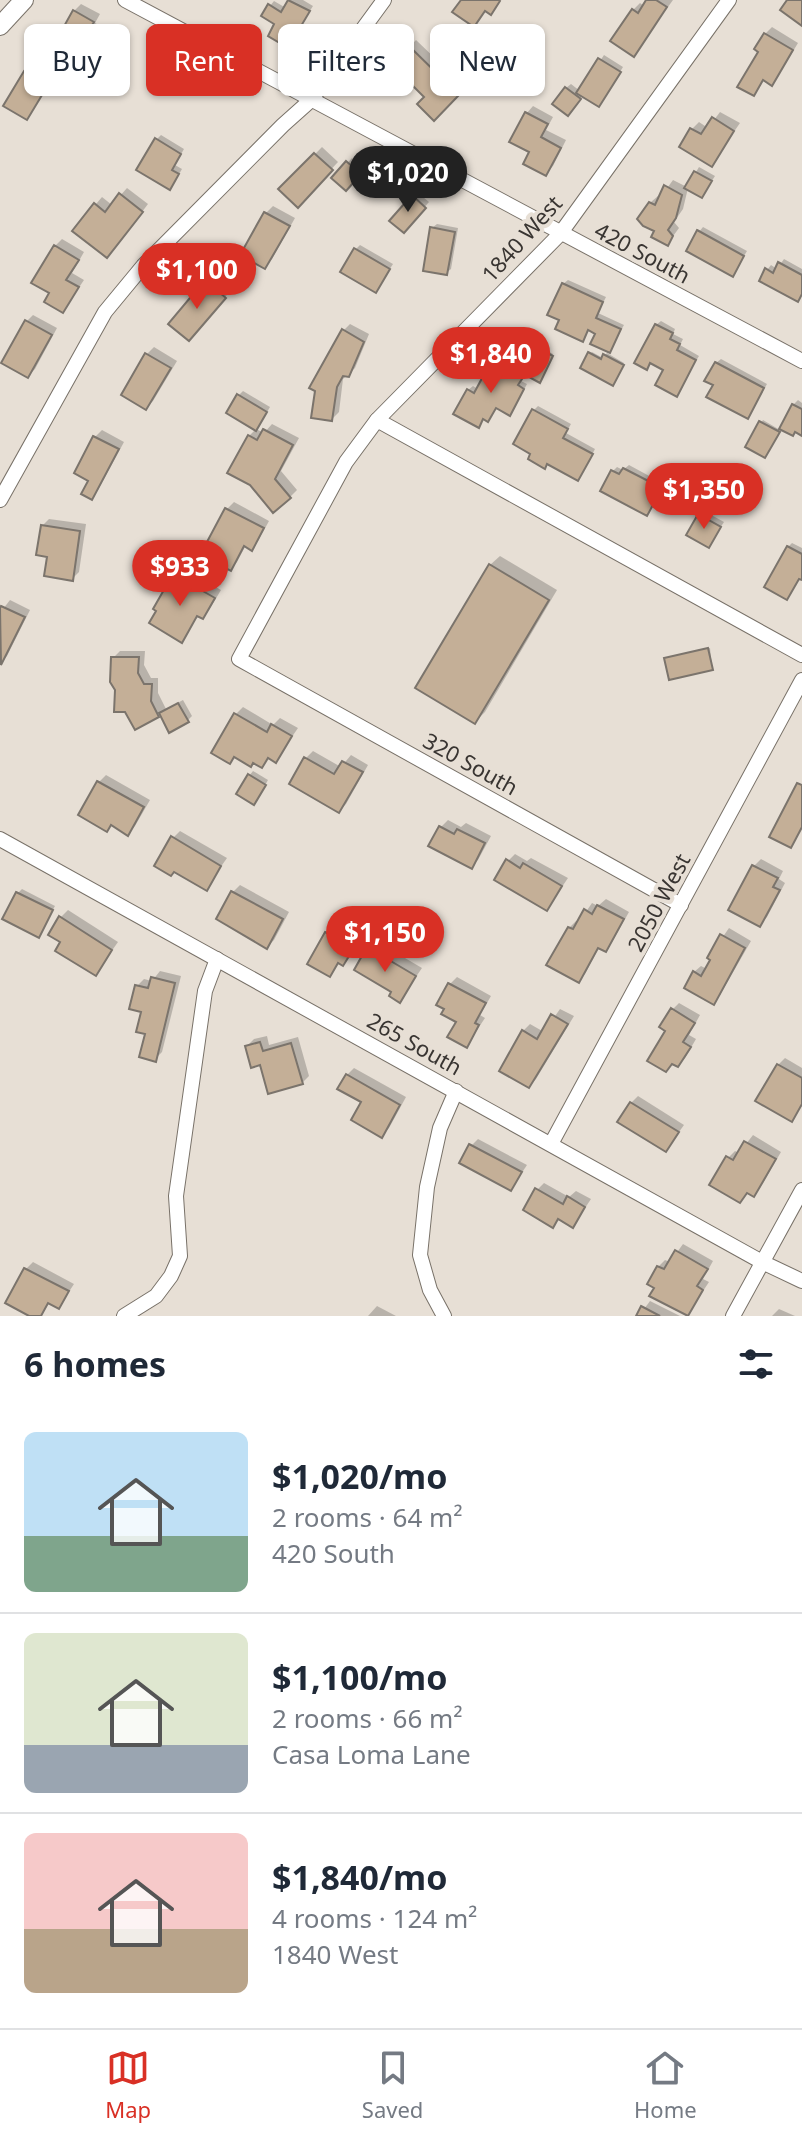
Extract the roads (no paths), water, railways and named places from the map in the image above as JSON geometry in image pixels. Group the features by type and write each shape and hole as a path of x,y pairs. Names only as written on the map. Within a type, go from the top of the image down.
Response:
{"street":[{"path":"0,26 24,0"},
{"name":"420 South","path":"125,0 802,361"},
{"path":"0,500 105,312 143,266 311,100 384,0"},
{"name":"1840 West","path":"239,659 346,462 377,420 560,234 729,0"},
{"path":"377,420 802,655"},
{"name":"320 South","path":"239,659 681,905"},
{"name":"2050 West","path":"551,1144 802,680"},
{"name":"265 South","path":"0,839 762,1262 802,1281"},
{"path":"124,1316 156,1296 171,1276 180,1256 176,1196 205,991 217,959"},
{"path":"444,1316 430,1290 420,1255 427,1187 440,1128 456,1091"},
{"path":"733,1316 802,1190"}]}
